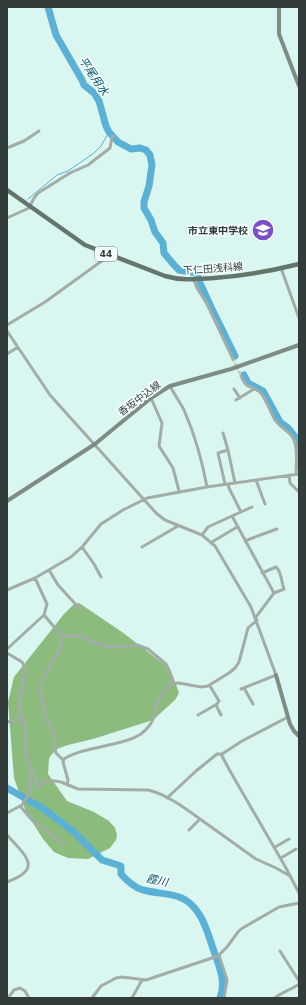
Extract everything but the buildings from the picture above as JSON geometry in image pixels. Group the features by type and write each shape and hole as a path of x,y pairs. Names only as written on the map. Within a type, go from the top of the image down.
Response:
{"main road":[{"path":"279,7 279,34 299,86"},
{"name":"下仁田浅科線","path":"7,190 78,241 94,249 175,279 194,280 258,274 299,264"},
{"name":"香坂中込線","path":"7,501 94,444 151,398 170,386 231,369 299,345"},
{"path":"276,674 288,718 292,728 299,736"}],"street":[{"path":"7,148 24,141 39,131"},
{"path":"7,218 30,207 38,193 70,173 88,165 110,148 113,137"},
{"path":"7,325 45,302 110,255"},
{"path":"281,268 299,318"},
{"path":"194,280 233,359"},
{"path":"7,332 50,395 161,518 202,535 212,542 220,553 257,619 276,674 243,688 252,704"},
{"path":"7,354 18,347"},
{"path":"7,590 35,578 71,557 82,547 101,524 112,516 144,499 155,495 179,491 298,474 296,449 292,436 275,420 260,392 245,384 241,376"},
{"path":"170,386 183,409 201,456 207,487"},
{"path":"234,389 240,398"},
{"path":"236,400 254,389"},
{"path":"151,398 162,422 159,446 173,468 179,491"},
{"path":"223,433 236,483"},
{"path":"228,450 218,453 226,484 240,512"},
{"path":"289,475 290,483 299,492"},
{"path":"256,480 265,504"},
{"path":"202,535 208,527 252,507"},
{"path":"232,516 244,542 274,593"},
{"path":"142,547 178,526"},
{"path":"212,542 237,527"},
{"path":"244,542 277,529"},
{"path":"82,547 101,577"},
{"path":"63,760 72,755 119,742 140,734 152,722 156,706 169,684 172,683 201,687 210,686 230,673 238,665 246,641 248,628 257,619 274,593 284,589 279,571 276,567 262,573"},
{"path":"49,570 58,585 80,609"},
{"path":"7,649 44,615 47,604 35,578"},
{"path":"44,615 62,635 70,637 82,636 105,646 141,646 152,652 166,664 170,672 172,683"},
{"path":"62,635 61,647 46,673 39,692 43,701 45,717 54,730 56,753 63,760 68,780 67,785"},
{"path":"7,652 22,662 25,668 20,708 24,726 25,753 34,772 37,786 48,780 78,789 148,790 183,807 256,859 290,876"},
{"path":"210,686 218,701 216,705 221,715"},
{"path":"198,714 216,705"},
{"path":"167,798 217,754 222,754 242,741 288,718"},
{"path":"7,722 22,719"},
{"path":"222,754 230,771 275,848 299,893"},
{"path":"7,813 20,806 27,796 30,787 31,768"},
{"path":"20,806 32,820 63,844"},
{"path":"190,830 200,819"},
{"path":"7,835 27,860 28,865 24,874 7,882"},
{"path":"275,848 289,839"},
{"path":"280,858 296,849"},
{"path":"92,998 101,986 116,978 142,980 156,978 214,958 228,948 241,929 279,907 299,903"},
{"path":"280,952 299,981"},
{"path":"218,956 228,980 224,998"},
{"path":"132,998 142,980"},
{"path":"276,998 280,994 299,984"},
{"path":"8,998 14,990 20,988 25,991 29,998"}],"green space":[{"path":"79,603 122,632 165,665 173,676 179,693 175,700 153,720 93,739 68,745 57,749 51,755 49,759 48,774 67,801 94,812 109,821 115,828 117,835 116,840 110,848 88,859 68,858 54,852 43,839 26,812 14,778 8,702 14,677 64,614 73,605"}],"waterway":[{"name":"平尾用水","path":"48,7 56,35 84,85 94,93 99,101 109,132 118,142 131,149 140,148 146,150 150,155 152,165 144,208 151,220 155,232 163,243 164,253 179,270 196,273 198,277"},
{"path":"28,199 57,175 68,171 94,153 101,146 109,132"},
{"name":"平尾用水","path":"200,283 235,356"},
{"name":"平尾用水","path":"244,375 248,383 263,391 280,422 288,428 296,438 298,445 299,466"},
{"name":"霞川","path":"7,788 44,809 74,832 102,860 121,866 121,874 139,889 174,895 187,901 193,906 204,923 220,970 222,981 222,992 220,998"}],"tunnel":[{"path":"233,359 241,376"}],"place":[{"name":"市立東中学校","path":"263,230"}]}
